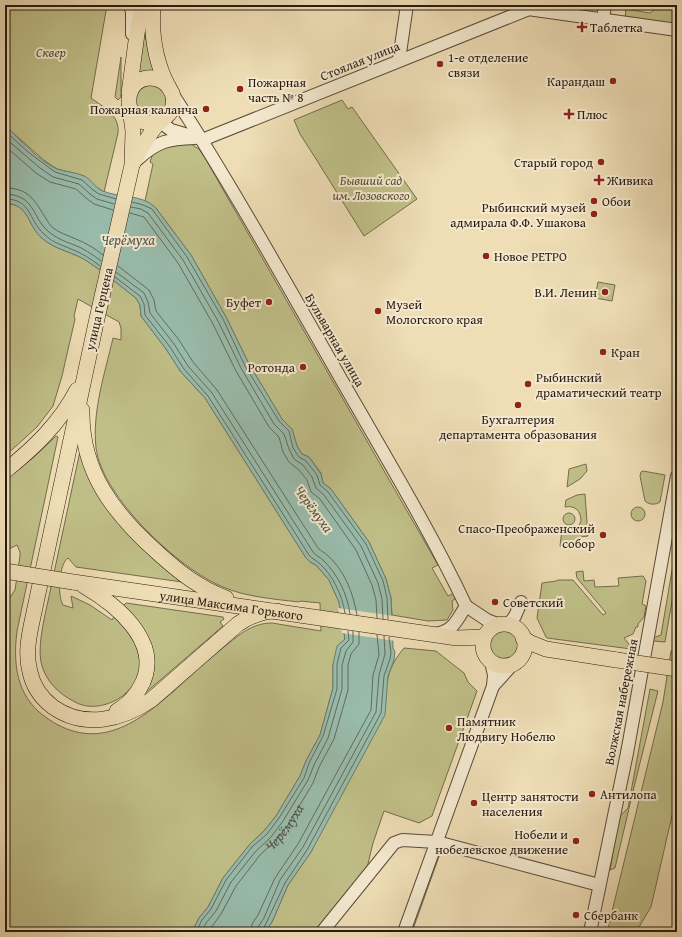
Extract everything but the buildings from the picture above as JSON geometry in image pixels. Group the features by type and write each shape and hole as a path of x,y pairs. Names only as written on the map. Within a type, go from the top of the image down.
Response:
{"main road":[{"name":"улица Герцена","path":"86,367 132,165 133,130 129,104 136,34 149,7"},
{"name":"улица Герцена","path":"149,7 156,56 160,69 170,89"},
{"path":"132,165 151,133 167,116 173,102 170,89 165,83 155,78 139,81 131,89 129,104 132,114 140,121 150,123 160,122"},
{"path":"5,471 40,442 53,427 74,396 86,367"},
{"path":"86,367 82,416 86,449 97,481 117,510 144,541 170,564 198,585 232,600 277,611"},
{"path":"86,367 32,617 28,648 29,671 37,691 44,699 61,712 71,717 92,720 126,714 151,700 238,624 253,616 277,611"},
{"name":"улица Максима Горького","path":"5,571 484,643"},
{"path":"74,582 107,600 131,623 144,644 147,661 144,679 133,700 125,707 108,716 82,719"},
{"path":"517,660 525,647 523,638 518,630 504,625 489,630 484,643 486,656 490,662 496,665 502,666 517,660 530,652 546,650 677,669"},
{"path":"523,638 546,650"}],"street":[{"path":"129,104 132,25 132,12 130,5"},
{"path":"399,60 407,5"},
{"path":"603,19 605,5"},
{"name":"Стоялая улица","path":"132,165 148,151 171,139 198,139 533,7 677,30"},
{"name":"Бульварная улица","path":"170,89 396,475 435,545 466,606"},
{"path":"160,122 171,130 198,139"},
{"name":"Волжская набережная","path":"590,932 627,752 677,476"},
{"path":"429,634 443,633 452,628 466,606 487,620 504,625 515,616 521,602"},
{"path":"493,686 517,660"},
{"path":"404,932 493,686 494,675 490,662"},
{"path":"322,932 394,844 402,840 437,842 599,885"}],"green space":[{"name":"Сквер","path":"5,5 107,5 91,98 114,116 118,127 118,133 104,192 84,176 57,169 45,161 5,126"},
{"path":"656,5 677,5 677,27 625,18 626,9 650,13 655,9"},
{"path":"143,22 148,50 155,72 148,71 137,75"},
{"path":"121,57 121,97 118,100 115,97"},
{"path":"150,84 164,90 168,103 161,114 146,117 135,108 137,91"},
{"name":"Бывший сад им. Лозовского","path":"342,100 348,109 352,107 417,199 364,236 300,134 294,120"},
{"path":"191,144 199,149 205,158 438,565 432,568 448,596 454,593 455,599 452,601 453,610 447,620 428,621 392,615 391,598 386,579 369,542 331,489 323,483 321,473 309,457 302,454 297,446 292,429 282,419 249,364 226,317 191,255 155,207 145,201 153,164 150,162 156,151 166,146"},
{"path":"5,203 20,208 27,216 38,234 48,243 87,261 136,298 140,305 141,316 181,372 205,398 306,558 316,565 329,580 339,602 345,639 333,664 333,688 320,735 300,776 276,816 264,831 250,844 223,878 208,907 199,918 192,932 5,932 5,597 11,596 15,590 20,552 17,545 5,551 5,480 34,457 56,436 58,437 17,631 16,666 18,678 27,698 44,716 62,727 80,733 97,734 128,724 159,704 224,647 252,627 272,623 321,631 320,603 260,597 223,587 205,578 185,565 145,529 127,509 112,488 101,467 96,448 95,434 103,378 113,338 121,340 121,328 119,322 78,299 62,376 53,406 37,427 5,456"},
{"path":"598,282 615,285 612,301 595,298"},
{"path":"80,451 182,582 76,567 68,558 65,561 60,580 60,594 63,605 73,608 71,596 90,605 112,620 114,617 129,634 135,644 138,654 140,664 139,674 126,693 115,701 95,706 81,705 58,691 49,681 43,669 40,654 43,625"},
{"path":"586,464 587,471 580,479 567,487 569,469"},
{"path":"643,471 665,475 660,502 650,504 645,501 640,476 641,472"},
{"path":"585,494 588,536 580,537 581,547 574,548 574,545 560,546 562,529 568,531 574,530 578,527 581,521 580,514 577,510 572,507 565,507 566,500 577,495"},
{"path":"635,507 641,507 645,511 645,517 641,521 635,521 631,517 631,511"},
{"path":"567,513 571,513 575,519 571,525 567,525 563,521 563,517"},
{"path":"677,541 677,572 665,642 653,641 653,638 661,635"},
{"path":"583,571 584,581 594,580 595,587 619,586 618,578 643,576 646,581 642,604 646,606 644,617 638,624 638,627 636,627 633,634 624,638 631,649 546,637 537,618 542,583 558,580 573,580 603,615 606,613 577,578 576,572"},
{"path":"126,603 223,617 224,619 220,622 223,626 144,694 150,683 152,674 154,661 153,652 146,635 136,620 123,606"},
{"path":"501,630 507,630 517,637 520,646 519,652 513,659 507,662 501,662 491,655 488,649 488,643 495,633"},
{"path":"677,644 677,794 651,907 636,932 607,932 663,702 671,651"},
{"path":"404,648 436,651 464,673 468,682 477,691 432,816 419,823 384,811 373,843 366,872 314,932 265,932 272,922 288,885 311,852 387,683 395,660"},
{"path":"650,689 658,691 615,868 610,870 619,817 628,808"},
{"path":"441,851 412,932 409,932 439,852"}],"water":[{"name":"Черёмуха","path":"5,126 36,155 57,169 84,176 103,191 137,198 155,207 191,255 226,317 249,364 282,419 292,429 297,446 302,454 309,457 321,474 323,483 331,489 369,542 386,579 391,598 393,648 395,652 394,660 388,676 385,715 311,852 288,885 272,922 265,932 192,932 199,918 208,907 223,878 250,844 264,831 276,816 300,776 320,735 333,688 333,664 337,646 345,639 339,602 329,580 316,565 306,558 205,398 181,372 141,316 140,305 136,298 87,261 48,243 38,234 27,216 20,208 5,203"}],"pier":[{"path":"338,608 394,616 395,641 342,633"}],"place":[{"name":"Таблетка","path":"582,27"},
{"name":"1-е отделение связи","path":"440,64"},
{"name":"Карандаш","path":"613,81"},
{"name":"Пожарная часть № 8","path":"240,89"},
{"name":"Пожарная каланча","path":"206,109"},
{"name":"Плюс","path":"569,114"},
{"name":"Старый город","path":"601,162"},
{"name":"Живика","path":"599,180"},
{"name":"Обои","path":"594,201"},
{"name":"Рыбинский музей адмирала Ф.Ф. Ушакова","path":"594,214"},
{"name":"Новое РЕТРО","path":"486,256"},
{"name":"В.И. Ленин","path":"605,292"},
{"name":"Буфет","path":"269,302"},
{"name":"Музей Мологского края","path":"378,311"},
{"name":"Кран","path":"603,352"},
{"name":"Ротонда","path":"303,367"},
{"name":"Рыбинский драматический театр","path":"528,384"},
{"name":"Бухгалтерия департамента образования","path":"518,405"},
{"name":"Спасо-Преображенский собор","path":"603,535"},
{"name":"Советский","path":"495,602"},
{"name":"Памятник Людвигу Нобелю","path":"449,728"},
{"name":"Антилопа","path":"592,794"},
{"name":"Центр занятости населения","path":"474,803"},
{"name":"Нобели и нобелевское движение","path":"576,841"},
{"name":"Сбербанк","path":"576,915"}]}
